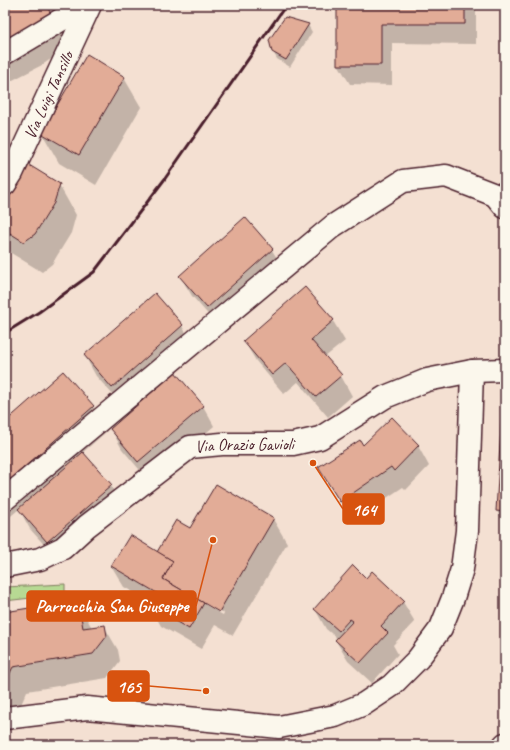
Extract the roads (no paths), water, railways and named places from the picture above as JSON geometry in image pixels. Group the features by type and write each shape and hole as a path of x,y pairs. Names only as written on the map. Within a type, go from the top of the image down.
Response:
{"street":[{"path":"5,53 86,5"},
{"name":"Via Luigi Tansillo","path":"5,184 12,173 90,5"},
{"path":"5,499 333,226 403,181 446,176 495,195 505,207"},
{"name":"Via Orazio Gavioli","path":"5,566 40,559 63,548 87,526 190,447 222,444 293,444 320,438 385,397 427,380 472,371 505,370"},
{"path":"5,718 87,708 279,728 335,716 364,704 392,686 418,659 441,628 453,598 462,568 467,531 472,371"}],"railway":[{"path":"5,333 39,312 94,272 164,180 286,5"}],"place":[{"name":"164","path":"313,463"},
{"name":"Parrocchia San Giuseppe","path":"213,540"},
{"name":"165","path":"206,691"}]}
